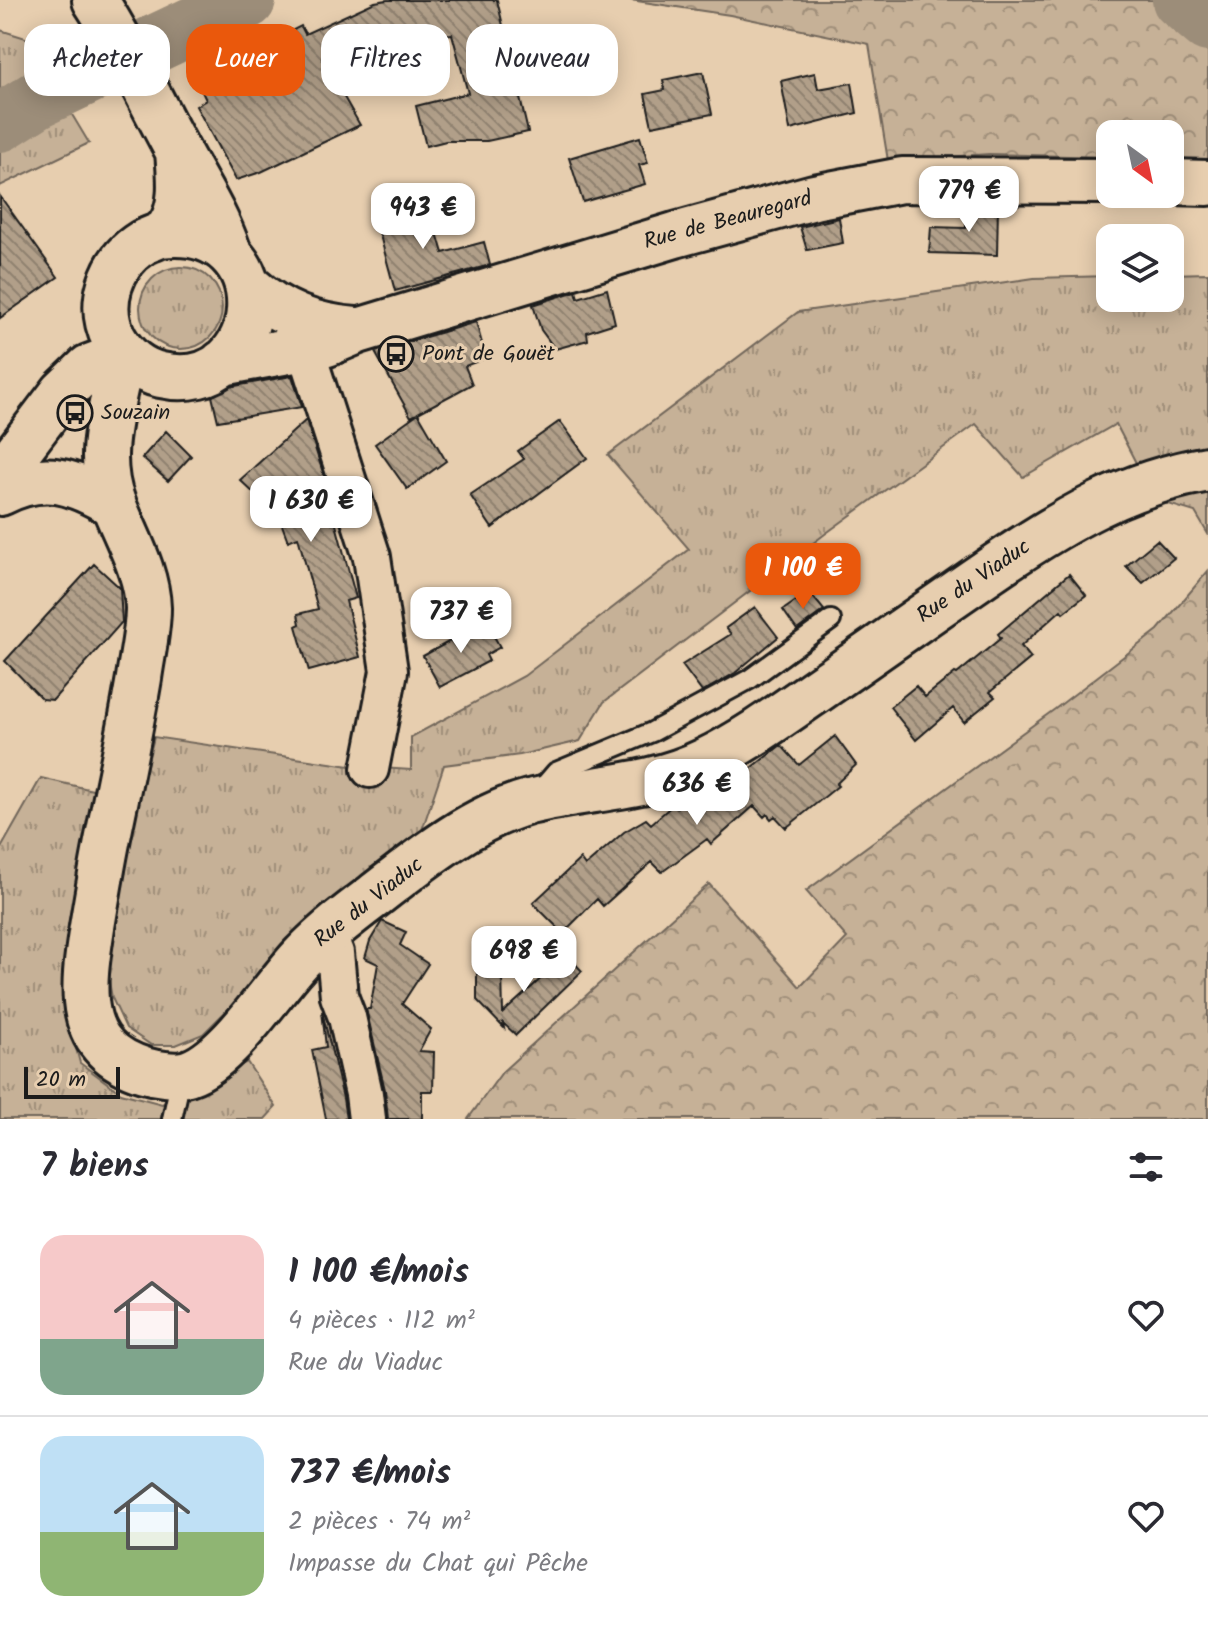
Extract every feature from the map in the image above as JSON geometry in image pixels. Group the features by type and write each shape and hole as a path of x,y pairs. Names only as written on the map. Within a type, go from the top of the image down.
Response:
{"main road":[{"path":"106,17 178,152 203,192 251,304 244,337 235,351 222,363 190,377 172,378 138,366 125,354 109,327 106,297"},
{"path":"161,235 170,226 177,206 181,182 178,152"},
{"name":"Rue de Beauregard","path":"222,363 327,344 358,331 675,235 814,197 902,180 1096,181"},
{"path":"1184,182 1208,183"},
{"path":"0,430 97,317 115,272 130,251 161,235 204,237 239,270 265,301 301,321 358,331"},
{"path":"125,354 120,367 104,466 114,505 142,574 148,607 131,728 84,979 86,1014 98,1039 121,1061 148,1072 182,1074"},
{"path":"0,475 63,392 89,367 125,354"},
{"path":"105,447 139,407 172,378"},
{"name":"Rue du Viaduc","path":"182,1074 202,1066 221,1052 295,965 327,934 460,834 507,810 531,802 662,779 701,763 736,745 1071,517 1105,499 1149,482 1208,469"},
{"path":"0,493 21,482 45,478 70,483 114,505"}],"street":[{"path":"305,348 372,557 389,671 370,769"},
{"path":"327,934 335,953 339,996 347,1017 367,1119"}],"lane":[{"path":"531,802 556,772 652,732 750,679 831,620"},
{"path":"172,1119 182,1074"}],"green space":[{"path":"630,0 1208,0 1208,160 1184,159 1184,120 1096,120 1096,157 989,154 888,161 869,44 730,15"},
{"path":"0,30 24,37 24,96 61,96 89,143 0,186"},
{"path":"173,267 189,267 204,274 215,285 222,308 219,324 210,337 189,349 173,349 158,342 147,331 140,316 140,300 147,285 158,274"},
{"path":"1208,273 1208,534 1195,512 1155,500 1116,424 1023,477 976,424 604,702 580,741 520,755 444,765 420,836 247,990 203,1034 176,1045 151,1045 126,1028 112,998 106,965 112,905 154,737 350,766 411,770 411,737 524,676 689,549 608,455 798,312 1034,278 1096,276 1096,312 1184,312 1184,274"},
{"path":"1208,571 1208,1119 468,1119 503,1071 709,884 800,987 847,938 806,891 1158,630"},
{"path":"41,778 97,791 63,1001 80,1063 121,1093 162,1104 247,1062 276,1107 265,1119 0,1119 0,850"}],"building":[{"path":"497,0 503,24 466,24 466,86 450,34 450,24 327,24 375,2"},
{"path":"321,27 321,96 343,96 360,125 261,172 236,180 196,106 206,100 204,96 305,96 305,34"},
{"path":"703,72 712,114 652,126 645,94 665,90 663,80"},
{"path":"815,73 818,89 852,83 857,113 790,130 781,81"},
{"path":"466,94 466,96 520,96 528,132 487,141 446,141 426,146 416,106"},
{"path":"640,137 648,163 639,165 645,184 583,202 569,158"},
{"path":"0,196 58,277 0,318"},
{"path":"966,205 998,206 997,255 929,253 931,227 966,228"},
{"path":"429,206 443,253 484,242 490,265 395,291 378,219"},
{"path":"839,218 843,243 807,250 800,227"},
{"path":"607,289 615,323 587,332 588,340 555,349 541,330 533,305 576,291 578,298"},
{"path":"476,322 486,358 465,366 472,384 418,413 446,461 407,489 375,444 417,414 411,417 375,352"},
{"path":"292,376 302,407 218,421 212,396 229,387"},
{"path":"306,420 337,516 334,517 356,598 346,601 360,657 309,671 296,626 300,624 298,614 318,609 298,537 288,541 279,517 240,480"},
{"path":"560,421 587,458 492,528 470,495 524,459 518,451"},
{"path":"166,431 191,456 168,481 142,458"},
{"path":"1157,540 1174,558 1143,583 1126,566"},
{"path":"94,564 120,588 122,622 53,700 42,699 5,661"},
{"path":"1069,574 1086,595 1063,613 1061,610 1021,646 1031,658 990,692 995,697 964,722 953,708 916,740 890,707 916,686 925,697 957,674 1001,638 998,634"},
{"path":"809,592 824,610 797,630 783,610"},
{"path":"755,607 778,637 735,673 702,692 682,665 731,634 726,628"},
{"path":"488,625 500,647 486,655 489,661 440,687 423,656 472,629 474,633"},
{"path":"835,736 856,765 836,784 838,786 786,828 775,816 771,819 767,814 764,817 754,806 711,844 707,839 662,872 652,862 603,906 597,899 563,933 533,903 580,859 585,866 624,832 646,819 651,824 691,794 700,802 718,788 721,792 781,745 799,765"},
{"path":"382,921 406,932 400,945 428,964 402,1004 431,1029 419,1051 434,1052 433,1091 422,1091 422,1119 388,1119 385,1090 366,1009 370,1009 378,964 365,958 370,941"},
{"path":"567,955 582,971 516,1035 503,1023 504,1028 477,1000 477,971 502,971 503,1013"},
{"path":"322,1011 346,1119 326,1119 312,1050 326,1047"}],"waterway":[{"path":"0,123 36,100 247,0"},
{"path":"1181,0 1208,23"}],"place":[{"name":"Pont de Gouët","path":"396,354"},
{"name":"Souzain","path":"75,413"}]}
